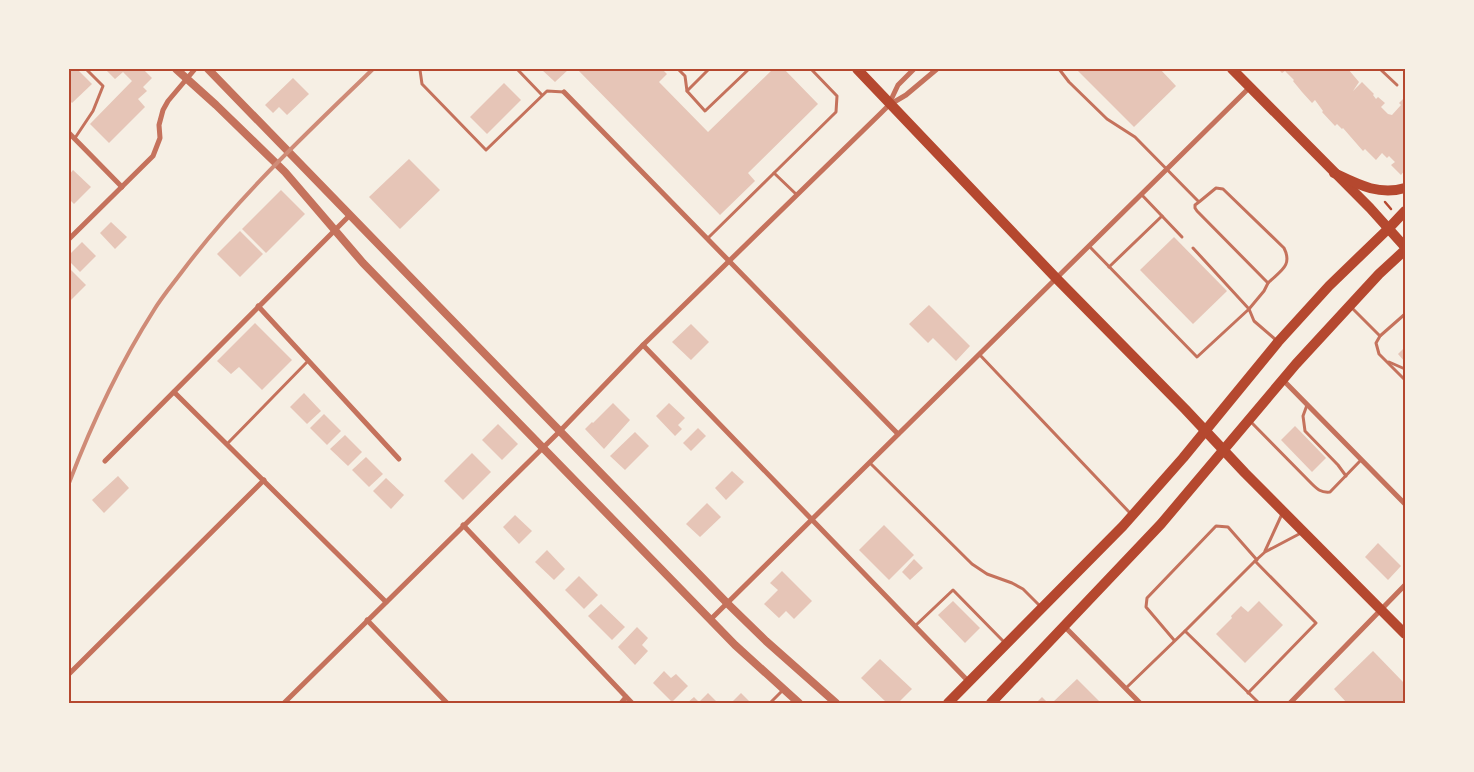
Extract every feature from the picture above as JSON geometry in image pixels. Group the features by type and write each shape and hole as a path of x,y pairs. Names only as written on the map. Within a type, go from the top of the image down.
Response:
{"main road":[{"path":"857,69 889,105 1056,278 1405,634"},
{"path":"991,703 1151,535 1224,451 1282,380 1405,248 1388,228 1232,69"},
{"path":"1334,173 1365,188 1382,191 1405,188"},
{"path":"948,703 1133,516 1278,342 1329,286 1405,211"}],"street":[{"path":"176,69 285,172 379,279 710,620 800,703"},
{"path":"69,239 153,156 160,138 159,125 163,110 186,78 195,69"},
{"path":"208,69 727,603 766,641 836,703"},
{"path":"889,105 898,84 914,69"},
{"path":"284,703 560,431 643,344 889,105 906,95 937,69"},
{"path":"710,620 1250,87"},
{"path":"564,92 898,434"},
{"path":"69,133 122,187"},
{"path":"105,460 350,215"},
{"path":"258,306 399,458"},
{"path":"643,344 969,682"},
{"path":"1282,380 1405,504"},
{"path":"174,392 386,602"},
{"path":"69,674 264,480"},
{"path":"463,525 632,703"},
{"path":"1290,703 1405,585"},
{"path":"367,620 447,703"},
{"path":"1064,625 1140,703"},
{"path":"621,703 626,698"}],"lane":[{"path":"74,139 93,112 103,86 86,69"},
{"path":"421,69 422,84 486,150 547,91 564,92"},
{"path":"517,69 542,95"},
{"path":"678,69 685,76 687,91 706,111 749,69"},
{"path":"687,91 709,69"},
{"path":"708,238 836,112 837,96 811,69"},
{"path":"1059,69 1069,82 1108,119 1135,137 1199,202"},
{"path":"1380,69 1397,85"},
{"path":"774,172 797,195"},
{"path":"1088,246 1197,358 1249,309 1264,291 1268,282 1288,264 1288,257 1284,248 1222,189 1216,188 1195,205 1195,208 1268,282"},
{"path":"1141,194 1182,237"},
{"path":"1109,267 1162,216"},
{"path":"1193,248 1249,309 1254,321 1278,342"},
{"path":"1349,306 1380,336"},
{"path":"1405,314 1380,336 1376,343 1379,354 1405,380"},
{"path":"980,354 1133,516"},
{"path":"1384,359 1405,369"},
{"path":"227,444 308,360"},
{"path":"1307,405 1303,416 1305,431 1346,476"},
{"path":"1249,421 1318,490 1330,492 1361,460"},
{"path":"869,463 972,564 987,574 1023,589 1042,609"},
{"path":"1265,552 1283,511"},
{"path":"1174,640 1146,608 1147,598 1216,526 1228,527 1256,561 1316,623 1248,693"},
{"path":"1125,688 1265,552 1303,531"},
{"path":"915,626 953,590 1006,645"},
{"path":"1185,631 1259,703"},
{"path":"770,703 783,689"}],"building":[{"path":"69,69 77,69 92,84 72,103 69,100"},
{"path":"105,69 143,69 152,78 143,87 147,91 138,99 145,107 109,143 90,124 132,81 123,72 115,79"},
{"path":"541,69 569,69 555,82"},
{"path":"577,69 662,69 667,74 659,82 708,132 773,69 784,69 818,104 748,173 755,181 720,215"},
{"path":"1076,69 1160,69 1176,86 1134,127"},
{"path":"1278,69 1333,69 1332,71 1335,69 1348,69 1359,82 1353,91 1362,82 1374,94 1376,99 1378,97 1385,103 1381,107 1388,114 1392,115 1405,97 1405,170 1401,175 1391,165 1395,162 1389,156 1387,158 1382,153 1376,160 1365,149 1363,151 1343,128 1337,124 1335,126 1322,112 1315,100 1312,103 1285,71 1282,73"},
{"path":"293,78 309,94 287,115 279,107 273,113 265,105"},
{"path":"504,83 521,100 487,134 470,117"},
{"path":"409,159 440,190 400,229 369,197"},
{"path":"73,170 91,187 74,204 69,199 69,175"},
{"path":"281,190 305,214 266,253 242,229"},
{"path":"111,222 127,237 115,249 100,233"},
{"path":"240,231 263,254 240,277 217,254"},
{"path":"1174,237 1227,291 1193,324 1140,270"},
{"path":"82,242 96,256 80,272 69,261 69,255"},
{"path":"69,268 86,285 70,301 69,299"},
{"path":"929,305 970,346 956,361 933,338 928,343 909,324"},
{"path":"255,323 292,360 262,390 239,367 231,374 217,361"},
{"path":"691,324 709,342 691,360 672,342"},
{"path":"1405,347 1405,362 1398,354"},
{"path":"304,393 321,411 307,424 290,407"},
{"path":"613,403 630,420 604,449 585,429"},
{"path":"669,403 685,418 678,425 682,429 675,436 656,416"},
{"path":"324,414 341,431 327,445 310,428"},
{"path":"498,424 518,444 502,460 482,440"},
{"path":"1295,426 1326,458 1312,472 1281,440"},
{"path":"698,428 706,436 691,451 683,443"},
{"path":"635,432 649,446 625,470 610,456"},
{"path":"345,435 362,452 348,466 330,449"},
{"path":"472,453 491,472 463,500 444,481"},
{"path":"366,457 383,474 369,487 352,470"},
{"path":"732,471 744,482 726,500 715,488"},
{"path":"118,476 129,488 104,513 92,500"},
{"path":"386,478 404,495 391,509 373,491"},
{"path":"707,503 721,517 700,537 686,524"},
{"path":"515,515 532,531 519,544 503,527"},
{"path":"884,525 914,555 889,580 859,550"},
{"path":"1378,543 1401,566 1388,580 1365,557"},
{"path":"547,550 565,569 554,580 535,562"},
{"path":"914,559 923,568 910,580 902,572"},
{"path":"782,571 812,601 794,619 786,611 779,618 764,604 778,590 770,583"},
{"path":"579,576 598,595 584,609 565,590"},
{"path":"953,601 980,628 965,643 938,615"},
{"path":"1259,601 1283,625 1245,663 1216,634 1241,606 1248,612"},
{"path":"601,604 625,627 612,640 588,616"},
{"path":"637,627 648,638 642,645 648,651 635,665 618,647"},
{"path":"1373,651 1405,684 1405,703 1347,703 1334,689"},
{"path":"880,659 912,689 898,703 887,703 861,678"},
{"path":"664,671 671,678 676,674 688,686 672,702 653,683"},
{"path":"1077,679 1101,703 1052,703"},
{"path":"708,693 718,703 687,703 694,697 699,702"},
{"path":"741,693 751,703 731,703"},
{"path":"1042,697 1048,703 1036,703"}],"railway":[{"path":"69,483 87,438 118,373 157,305 225,219 298,142 373,69"}]}
